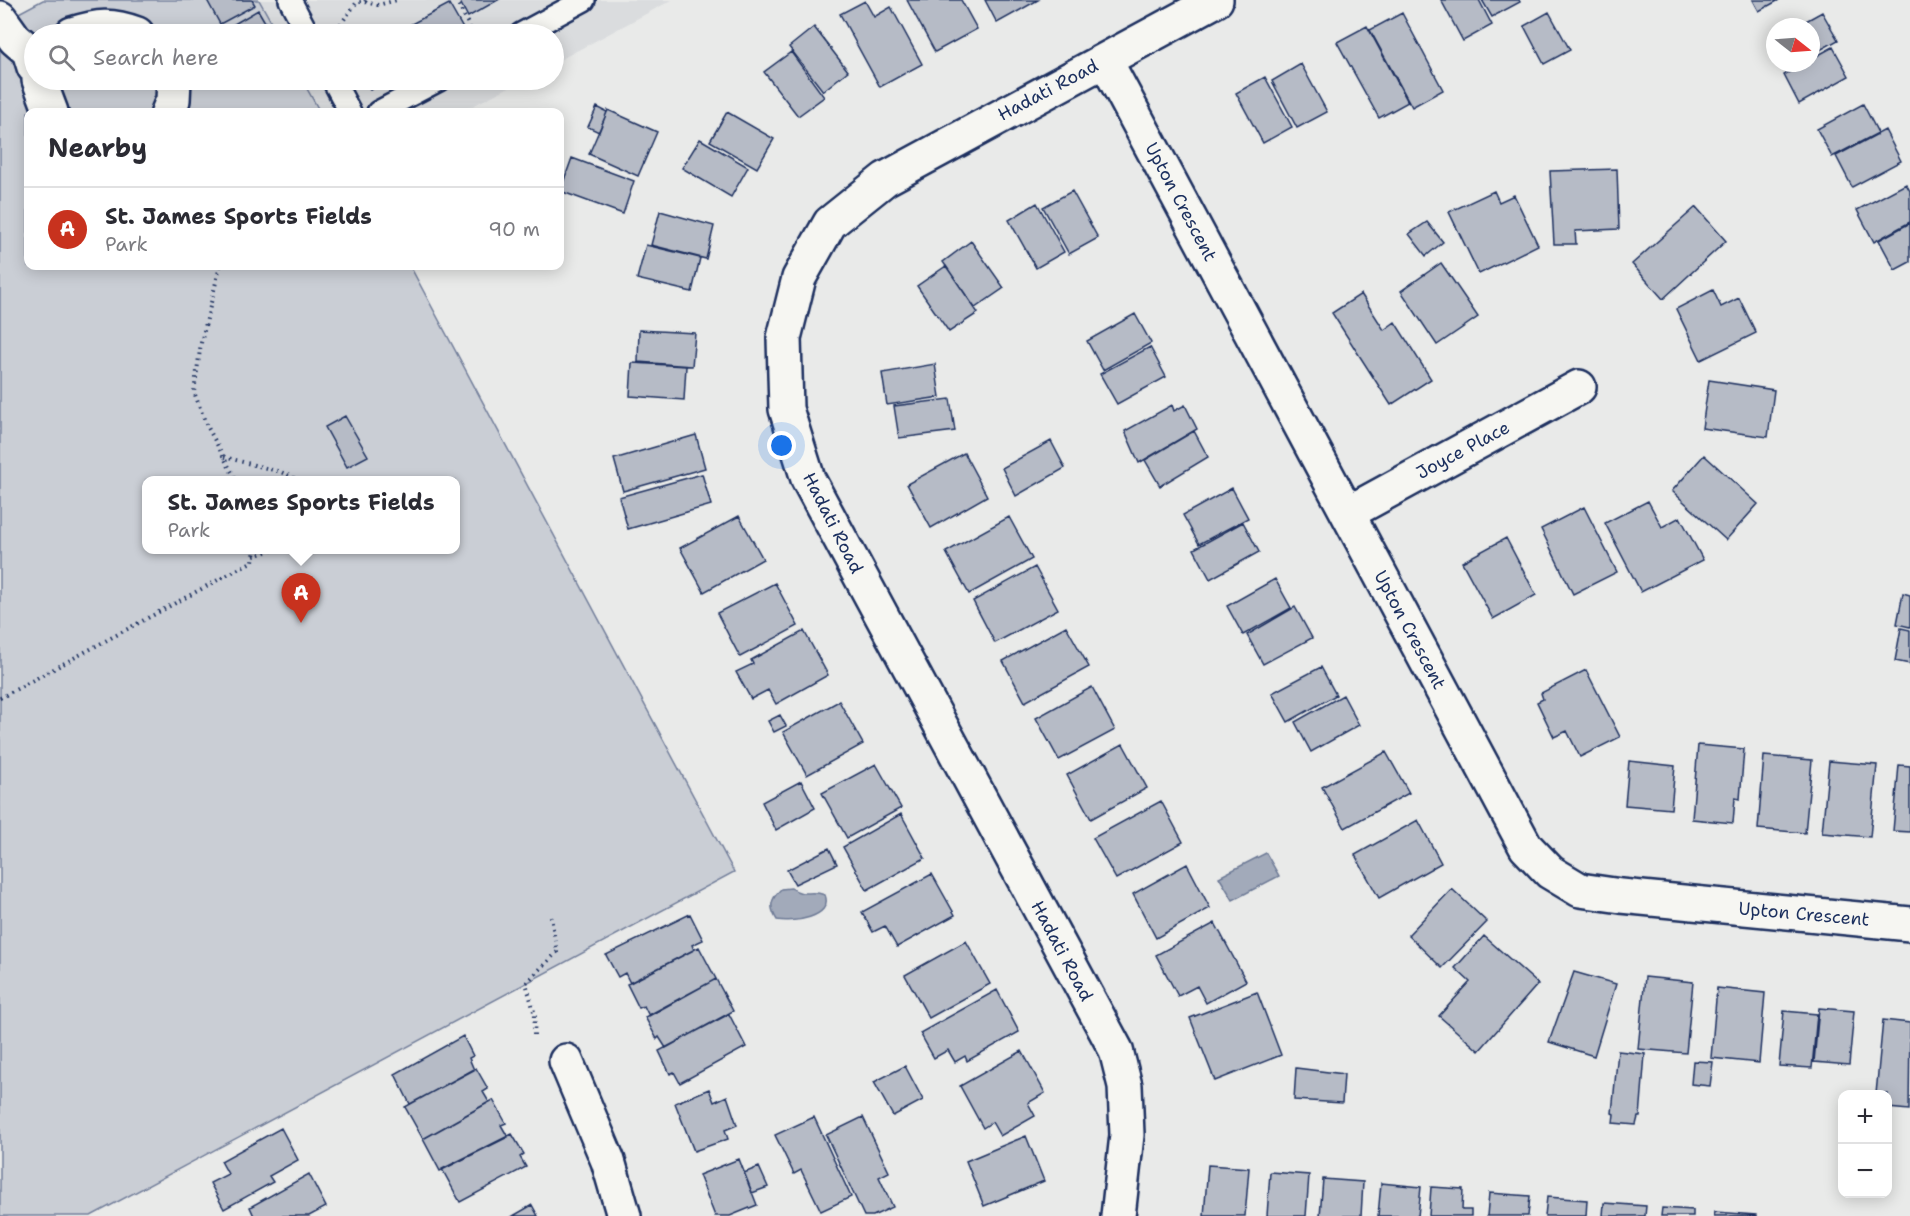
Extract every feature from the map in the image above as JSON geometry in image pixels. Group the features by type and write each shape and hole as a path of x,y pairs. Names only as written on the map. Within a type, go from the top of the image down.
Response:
{"street":[{"name":"Hadati Road","path":"1118,1216 1127,1135 1125,1086 1116,1050 808,479 786,409 784,338 799,278 830,223 885,179 1216,0"},
{"path":"0,18 24,50"},
{"name":"Upton Crescent","path":"1106,60 1526,846 1551,872 1580,890 1910,924"},
{"path":"44,90 50,108"},
{"path":"170,108 174,90"},
{"name":"Joyce Place","path":"1348,513 1579,387"},
{"path":"566,1061 608,1161 624,1216"}],"lane":[{"path":"290,0 303,24"},
{"path":"540,24 584,0"},
{"path":"338,90 348,108"},
{"path":"386,108 419,90"}],"path":[{"path":"340,24 357,2 365,1 378,5 397,0"},
{"path":"456,0 468,24"},
{"path":"219,270 201,343 194,392 206,424 234,476"},
{"path":"223,457 290,476"},
{"path":"0,698 253,561 254,556 259,554"},
{"path":"534,1035 536,1015 526,983 557,952 551,917"}],"shaded area":[{"path":"43,0 259,0 272,24 24,24 24,90 308,90 318,108 24,108 24,270 412,270 734,872 91,1216 0,1216 0,23"},
{"path":"259,0 672,0 564,58 564,24 272,24"},
{"path":"308,90 504,90 469,108 318,108"}],"water":[{"path":"1266,853 1279,876 1233,900 1219,877"},
{"path":"791,888 804,893 825,895 826,903 823,909 810,917 792,921 777,920 772,907 773,900 781,889"}],"building":[{"path":"207,0 252,0 255,5 220,24"},
{"path":"459,0 498,0 468,17"},
{"path":"907,0 961,0 977,29 935,52"},
{"path":"985,0 1038,0 997,23"},
{"path":"1441,0 1479,0 1492,25 1463,41"},
{"path":"1482,0 1519,0 1520,2 1492,17"},
{"path":"1753,0 1779,0 1759,11"},
{"path":"865,1 874,17 891,7 922,64 880,87 840,14"},
{"path":"449,4 460,24 411,24"},
{"path":"258,10 266,24 234,24"},
{"path":"1549,12 1570,50 1544,64 1524,26"},
{"path":"1822,12 1838,40 1820,50 1820,18 1811,18"},
{"path":"1402,13 1443,90 1412,107 1370,30"},
{"path":"1367,26 1408,102 1379,118 1337,42"},
{"path":"814,27 848,71 823,91 789,47"},
{"path":"1833,47 1849,76 1799,104 1784,75 1789,72 1820,72 1820,54"},
{"path":"791,52 824,97 798,116 764,72"},
{"path":"1301,64 1327,112 1297,128 1272,81"},
{"path":"1265,77 1292,127 1263,143 1236,93"},
{"path":"1863,104 1878,133 1832,157 1817,129"},
{"path":"597,107 607,112 599,132 588,127"},
{"path":"608,110 657,132 638,176 589,154"},
{"path":"727,112 774,139 757,168 710,141"},
{"path":"1885,130 1901,161 1852,187 1836,156"},
{"path":"700,139 748,167 731,197 682,168"},
{"path":"572,158 634,181 623,214 564,192 564,180"},
{"path":"1617,169 1619,229 1575,231 1576,244 1554,244 1550,171"},
{"path":"1906,184 1910,191 1910,222 1874,242 1857,210"},
{"path":"1072,191 1098,238 1069,254 1043,207"},
{"path":"1494,191 1499,202 1514,195 1538,245 1479,274 1449,212"},
{"path":"1037,203 1064,252 1036,268 1009,220"},
{"path":"1696,207 1726,241 1663,299 1632,264"},
{"path":"660,211 714,226 706,259 651,245"},
{"path":"1427,222 1443,242 1426,256 1409,234"},
{"path":"1910,223 1910,262 1895,270 1879,240"},
{"path":"971,241 1004,288 975,308 943,262"},
{"path":"646,245 700,258 692,292 637,279"},
{"path":"1441,263 1478,317 1437,345 1401,291"},
{"path":"946,266 978,313 949,332 917,286"},
{"path":"1713,290 1721,307 1739,298 1756,333 1701,360 1676,309"},
{"path":"1361,294 1384,330 1395,322 1431,379 1391,405 1332,313"},
{"path":"1135,314 1151,343 1103,370 1087,341"},
{"path":"639,330 695,333 692,366 638,362"},
{"path":"1150,347 1166,377 1117,404 1100,374"},
{"path":"632,363 686,366 684,400 630,396"},
{"path":"935,364 940,397 887,405 882,373"},
{"path":"1709,380 1774,390 1768,437 1702,428"},
{"path":"950,399 955,431 899,438 894,406"},
{"path":"1172,405 1174,411 1185,405 1197,429 1139,463 1125,431"},
{"path":"345,416 368,456 347,467 325,427"},
{"path":"1194,431 1208,457 1160,486 1145,460"},
{"path":"696,435 705,468 623,491 614,459"},
{"path":"1051,441 1065,468 1016,496 1002,468"},
{"path":"964,453 987,496 931,528 907,484"},
{"path":"1704,455 1758,504 1726,540 1672,491"},
{"path":"702,474 711,505 628,529 619,497"},
{"path":"1232,488 1248,518 1199,544 1183,515"},
{"path":"1648,501 1662,527 1680,517 1703,560 1641,592 1605,523"},
{"path":"1584,507 1617,572 1573,594 1541,529"},
{"path":"739,516 763,559 704,592 680,548"},
{"path":"1009,517 1032,559 969,594 946,552"},
{"path":"1243,522 1259,552 1210,579 1194,549"},
{"path":"1506,538 1536,595 1493,619 1462,562"},
{"path":"1035,567 1058,609 995,643 973,601"},
{"path":"1275,579 1291,608 1243,635 1227,606"},
{"path":"775,583 798,626 740,657 717,613"},
{"path":"1903,593 1910,595 1910,627 1897,624"},
{"path":"1295,607 1312,638 1263,664 1247,635"},
{"path":"1066,626 1089,667 1025,702 1003,661"},
{"path":"1901,628 1910,630 1910,664 1895,661"},
{"path":"804,631 828,675 776,704 768,690 751,699 736,672 753,664 751,660"},
{"path":"1321,667 1336,695 1288,722 1272,693"},
{"path":"1586,670 1620,737 1580,757 1567,731 1554,737 1537,702 1543,699 1541,693"},
{"path":"1092,687 1115,730 1059,760 1036,718"},
{"path":"1343,695 1359,725 1311,752 1295,722"},
{"path":"839,701 863,744 807,775 783,732"},
{"path":"780,715 786,726 774,732 768,721"},
{"path":"1123,744 1147,788 1091,819 1067,775"},
{"path":"1698,745 1744,749 1740,799 1735,798 1733,823 1692,819"},
{"path":"1386,752 1409,793 1345,828 1322,787"},
{"path":"1764,756 1812,760 1805,833 1758,829"},
{"path":"1629,761 1675,766 1671,809 1625,805"},
{"path":"1829,761 1877,765 1870,837 1822,833"},
{"path":"876,764 901,808 847,838 822,793"},
{"path":"1899,765 1910,766 1910,832 1893,831"},
{"path":"801,781 815,808 776,830 762,802"},
{"path":"1161,801 1183,842 1116,879 1093,838"},
{"path":"901,814 925,858 867,890 843,847"},
{"path":"1418,820 1441,863 1379,898 1355,855"},
{"path":"829,848 837,864 795,884 787,870"},
{"path":"1187,864 1210,908 1156,938 1133,894"},
{"path":"932,874 955,915 897,947 885,926 873,932 862,912"},
{"path":"1452,889 1487,922 1442,968 1408,935"},
{"path":"690,914 703,940 692,945 694,950 630,983 625,973 618,977 606,955"},
{"path":"1215,923 1246,981 1206,1003 1197,986 1178,996 1156,955"},
{"path":"1484,936 1538,984 1479,1051 1439,1016 1470,982 1455,968"},
{"path":"966,941 990,984 929,1018 905,975"},
{"path":"699,947 716,979 649,1016 644,1006 639,1008 627,984"},
{"path":"1574,972 1616,984 1594,1056 1549,1042"},
{"path":"1645,977 1693,982 1686,1053 1638,1049"},
{"path":"716,979 733,1011 666,1048 659,1037 657,1039 645,1017"},
{"path":"1717,988 1765,993 1759,1063 1711,1058"},
{"path":"997,990 1019,1032 967,1061 965,1056 955,1062 948,1050 934,1058 920,1033"},
{"path":"1257,992 1281,1055 1215,1081 1190,1018"},
{"path":"1819,1008 1854,1011 1849,1065 1814,1062"},
{"path":"1784,1011 1817,1014 1812,1068 1779,1066"},
{"path":"729,1014 746,1047 680,1083 674,1072 670,1074 659,1051"},
{"path":"1883,1020 1910,1023 1909,1110 1892,1108 1892,1090 1876,1090"},
{"path":"463,1036 473,1056 469,1058 474,1070 410,1104 395,1074"},
{"path":"1022,1051 1045,1093 1028,1103 1035,1116 1000,1136 992,1122 983,1128 960,1086"},
{"path":"1618,1051 1645,1054 1640,1117 1636,1125 1613,1123"},
{"path":"1693,1061 1713,1062 1710,1086 1691,1084"},
{"path":"905,1066 923,1100 893,1116 874,1082"},
{"path":"476,1068 488,1089 483,1092 489,1102 423,1139 405,1107"},
{"path":"1296,1068 1344,1074 1342,1103 1294,1100"},
{"path":"709,1089 714,1102 727,1096 737,1125 725,1130 728,1139 694,1151 675,1103"},
{"path":"493,1100 506,1123 501,1125 508,1137 440,1171 423,1139"},
{"path":"814,1117 851,1197 821,1211 801,1170 794,1174 775,1135"},
{"path":"863,1117 889,1172 879,1177 893,1207 873,1216 864,1216 826,1135"},
{"path":"281,1128 298,1160 269,1176 273,1182 224,1209 210,1183 228,1174 221,1161"},
{"path":"512,1134 524,1154 520,1157 526,1167 460,1202 442,1169"},
{"path":"1026,1136 1044,1181 984,1206 966,1161"},
{"path":"739,1159 757,1205 730,1216 715,1216 699,1175"},
{"path":"1208,1165 1249,1168 1245,1216 1204,1216"},
{"path":"759,1167 768,1187 752,1193 744,1173"},
{"path":"1270,1172 1309,1175 1306,1216 1267,1216"},
{"path":"309,1174 326,1207 309,1216 254,1216 250,1207"},
{"path":"1323,1179 1363,1182 1361,1216 1320,1216"},
{"path":"1381,1183 1421,1187 1418,1216 1378,1216"},
{"path":"1431,1187 1463,1189 1462,1210 1471,1210 1471,1216 1429,1216"},
{"path":"1489,1193 1530,1196 1528,1216 1487,1216"},
{"path":"1547,1197 1587,1200 1586,1216 1545,1216"},
{"path":"1604,1203 1646,1206 1645,1216 1603,1216"},
{"path":"532,1205 538,1216 513,1216"},
{"path":"1662,1208 1693,1210 1693,1216 1661,1216"},
{"path":"1715,1212 1756,1215 1756,1216 1714,1216"}],"place":[{"name":"St. James Sports Fields","path":"301,623"}]}
